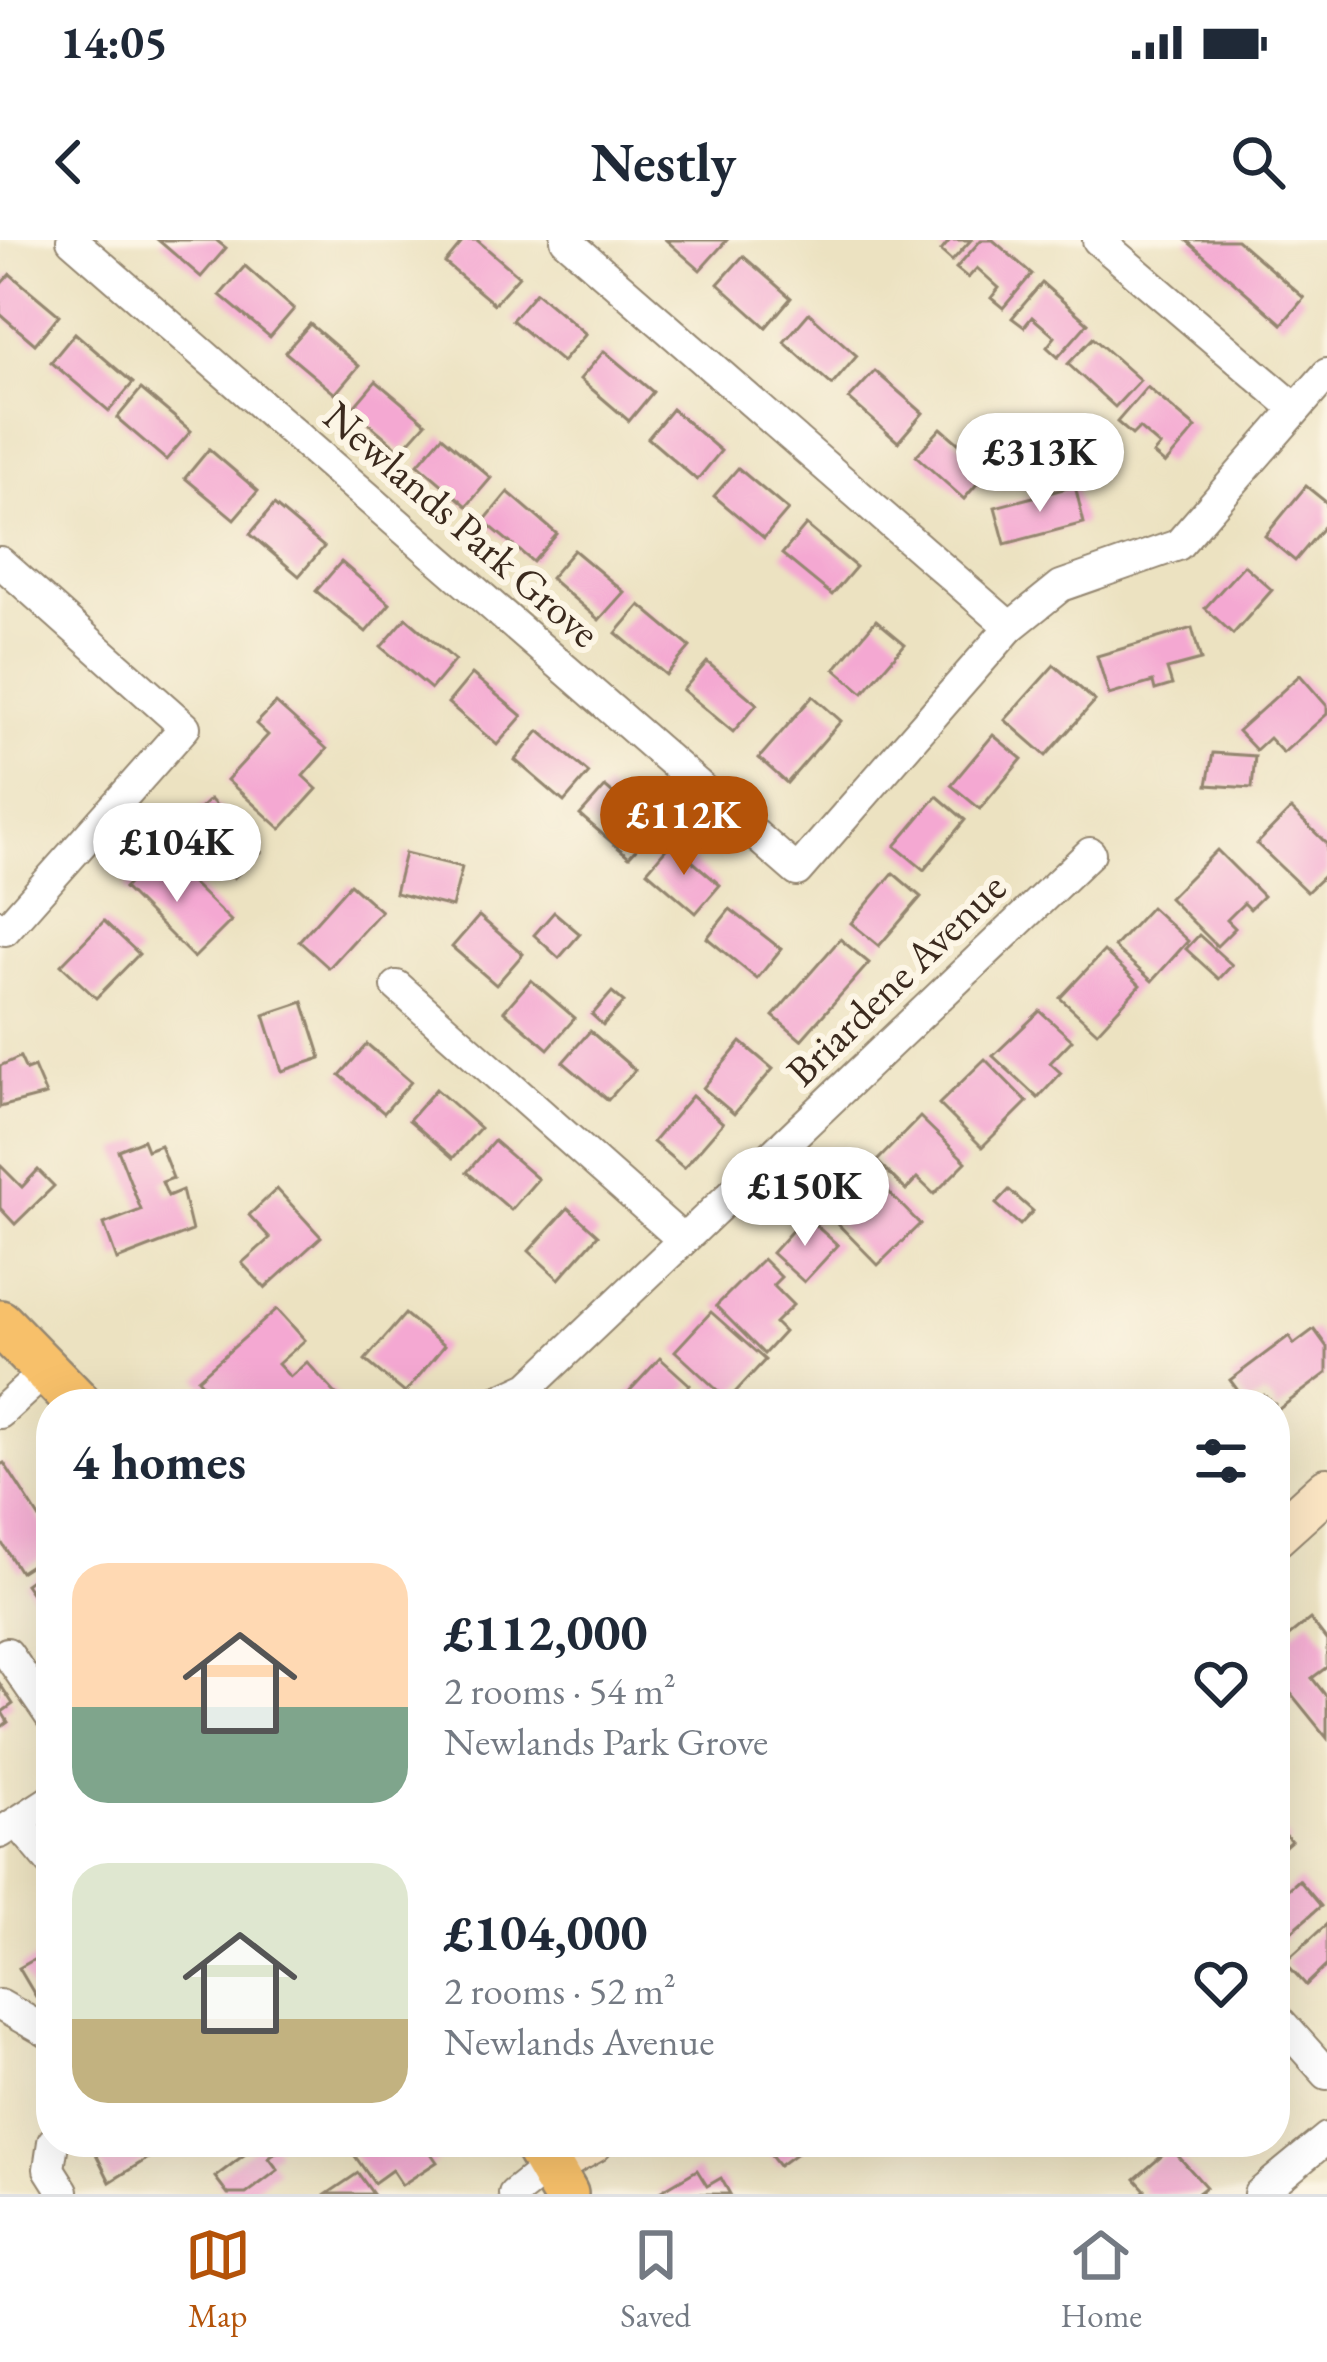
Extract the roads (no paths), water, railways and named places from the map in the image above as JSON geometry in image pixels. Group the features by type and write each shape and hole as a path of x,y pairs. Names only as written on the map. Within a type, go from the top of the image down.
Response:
{"main road":[{"path":"0,1324 66,1389"}],"street":[{"name":"Newlands Park Grove","path":"72,240 797,871 1010,627"},
{"path":"566,240 1010,627 1061,586 1178,545 1327,374"},
{"path":"1098,240 1296,410"},
{"path":"0,562 185,727 5,930 0,925"},
{"name":"Briardene Avenue","path":"527,1389 1090,853"},
{"path":"398,986 682,1240"},
{"path":"0,1413 49,1368"},
{"path":"1290,1522 1327,1489"},
{"path":"7,1653 36,1695"},
{"path":"36,1810 10,1828 36,1850"},
{"path":"0,2005 36,2025"},
{"path":"1290,2032 1327,2074"},
{"path":"1259,2194 1327,2138"},
{"path":"50,2157 49,2169 63,2192"},
{"path":"540,2174 568,2157"}]}
